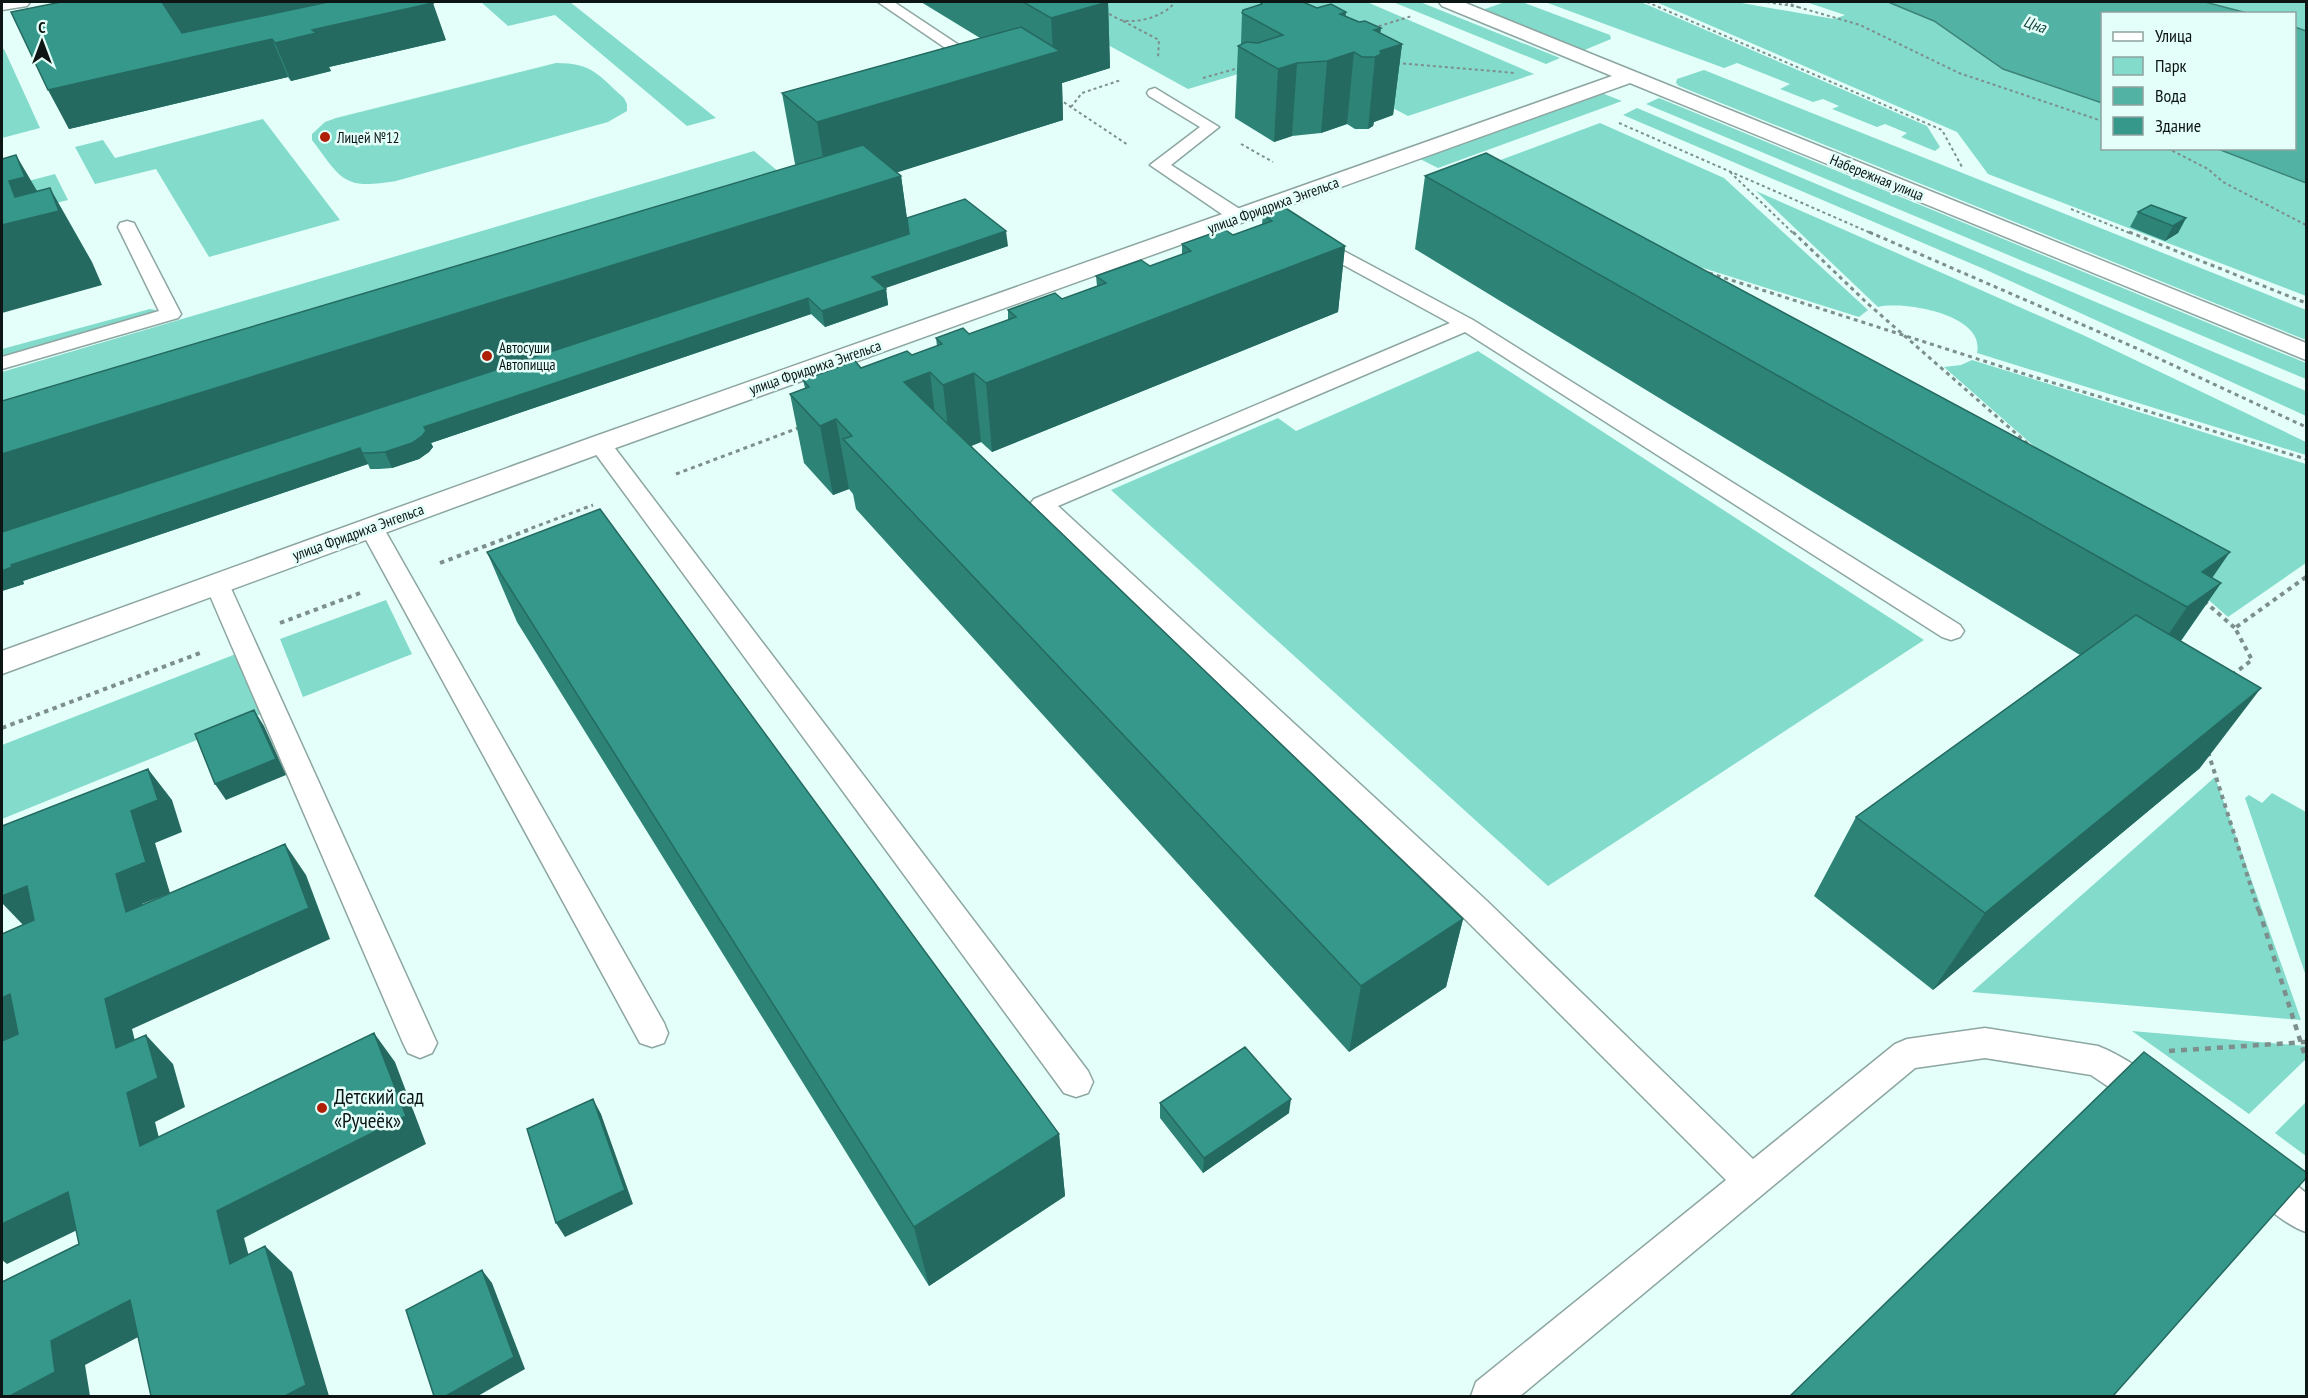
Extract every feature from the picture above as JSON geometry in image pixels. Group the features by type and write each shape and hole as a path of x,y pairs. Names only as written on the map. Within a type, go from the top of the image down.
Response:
{"street":[{"path":"2,6 21,2"},
{"name":"Набережная улица","path":"1448,2 2307,352"},
{"name":"улица Фридриха Энгельса","path":"2,663 600,444 1268,220 1631,76"}],"lane":[{"path":"885,2 972,59 949,66"},
{"path":"1155,93 1211,127 1159,165 1466,324 1951,631"},
{"path":"2,363 171,314 127,227"},
{"path":"1466,324 1042,504 1476,910 1752,1182"},
{"path":"600,444 1076,1082"},
{"path":"371,527 652,1033"},
{"path":"217,584 420,1043"},
{"path":"1490,1396 1907,1054 1985,1043 2098,1061 2180,1115"},
{"path":"2234,1158 2307,1215"}],"path":[{"path":"1122,20 1142,19 1167,11 1176,2"},
{"path":"1647,2 1942,130 1962,167"},
{"path":"1767,2 1825,13 1867,28 1957,73 2043,98 2101,120"},
{"path":"1785,2 1798,7"},
{"path":"1096,6 1159,40 1158,59"},
{"path":"1370,28 1412,16"},
{"path":"1391,63 1521,74"},
{"path":"1155,93 1252,64"},
{"path":"1071,107 1082,93 1125,78"},
{"path":"1054,96 1159,165"},
{"path":"1617,122 2136,348 2307,427"},
{"path":"2172,150 2208,170 2223,182 2307,225"},
{"path":"1728,170 1903,335 2033,449"},
{"path":"1708,273 2307,459"},
{"path":"2,728 802,426"},
{"path":"2235,628 2307,577"},
{"path":"2200,597 2235,628 2252,660 2227,680"},
{"path":"2204,741 2304,1042 2307,1059"},
{"path":"2098,1061 2146,1052 2304,1042"}],"green space":[{"path":"481,2 570,2 716,118 687,126 555,15 508,26"},
{"path":"1030,2 1367,2 1534,74 1408,116 1296,57 1188,89"},
{"path":"1393,2 1420,2 1560,58 1546,64"},
{"path":"1505,2 1522,2 1610,35 1611,39 1582,51 1482,10"},
{"path":"1545,2 1641,2 1927,126 1940,147 1935,151 1901,137 1907,133 1885,124 1877,127 1832,109 1839,106 1823,99 1813,102 1780,89 1790,84 1737,63 1724,68"},
{"path":"1656,2 1736,2 1834,19 1845,15 1806,2 1888,2 1934,21 2003,69 2101,103 2101,150 2221,150 2306,183 2306,296 1988,174 1957,132"},
{"path":"2198,2 2306,2 2306,34 2296,29 2296,12 2225,12"},
{"path":"4,49 40,128 2,138 2,50"},
{"path":"556,63 579,65 594,72 624,98 627,111 608,122 396,181 378,183 354,183 345,179 330,165 312,140 312,134 325,122 336,118"},
{"path":"1704,70 2306,310 2306,340 1676,83 1677,79"},
{"path":"1599,92 1622,101 1438,168 1420,159"},
{"path":"1659,98 2306,363 2306,379 1646,104"},
{"path":"1637,108 2306,391 2306,416 1984,269 1623,115"},
{"path":"263,119 340,220 209,257 156,169 95,184 75,147 103,140 115,158"},
{"path":"1600,123 1724,178 1868,310 1859,317 1436,184"},
{"path":"754,151 811,199 2,428 2,372"},
{"path":"55,174 68,200 2,217 2,188"},
{"path":"1756,191 2083,335 2306,442 2306,455 1977,353 1976,340 1969,329 1940,313 1905,306 1878,307"},
{"path":"150,309 156,310 143,319 2,360 2,349"},
{"path":"1478,351 1924,640 1548,886 1111,490 1278,418 1296,431"},
{"path":"1972,360 2306,464 2306,563 2228,617 1944,367 1961,365"},
{"path":"386,600 412,654 303,697 280,639"},
{"path":"241,652 266,712 2,819 2,745"},
{"path":"2215,777 2301,1020 1972,992"},
{"path":"2272,793 2306,812 2306,976 2245,798 2249,795 2262,803"},
{"path":"2132,1031 2306,1046 2306,1059 2249,1114"},
{"path":"2306,1102 2306,1156 2275,1133"}],"water":[{"name":"Цна","path":"1888,2 2205,2 2243,12 2101,12 2101,103 2003,69 1934,21"},
{"path":"2296,27 2306,31 2306,183 2221,150 2296,150"}],"building":[{"path":"61,2 162,2 182,33 328,2 433,3 312,30 316,33 275,43 272,39 48,90 11,12"},
{"path":"1023,2 1108,2 1051,18"},
{"path":"1261,2 1303,2 1317,8 1331,4 1346,12 1340,14 1381,28 1374,30 1402,44 1380,51 1381,54 1375,57 1362,57 1354,52 1327,61 1297,63 1278,69 1238,46 1246,42 1258,43 1283,35 1242,13 1243,10 1262,4"},
{"path":"1021,27 1060,51 817,122 782,93"},
{"path":"863,145 901,176 2,454 2,401"},
{"path":"1486,153 2230,552 2202,572 2221,583 2187,607 1425,176"},
{"path":"16,155 25,177 9,181 15,197 50,188 59,211 2,225 2,159"},
{"path":"965,199 1006,231 872,277 886,289 822,311 808,298 424,427 426,431 412,443 385,452 362,453 360,448 11,565 12,567 2,571 2,532 909,234 907,218"},
{"path":"2151,205 2186,218 2173,226 2138,212"},
{"path":"1284,207 1345,246 986,383 974,373 943,385 930,372 904,382 1463,919 1361,986 843,439 852,436 836,419 820,426 790,394 809,387 803,380 855,361 861,368 907,351 912,355 942,344 936,338 963,328 969,334 1016,317 1008,310 1055,293 1062,299 1106,283 1096,276 1141,260 1150,266 1191,251 1182,244 1224,229 1233,235 1272,221 1263,215"},
{"path":"600,509 1059,1134 914,1227 487,552"},
{"path":"2136,615 2261,688 1985,913 1856,817"},
{"path":"254,710 276,759 215,784 195,734"},
{"path":"148,769 158,800 131,811 146,862 116,874 126,912 285,844 309,908 105,999 116,1048 146,1035 158,1078 127,1093 140,1146 374,1033 406,1116 217,1211 230,1264 265,1246 306,1385 285,1396 151,1396 130,1300 51,1341 55,1372 10,1396 2,1396 2,1282 79,1244 68,1192 2,1224 2,1041 18,1034 10,994 2,998 2,934 34,920 27,886 2,896 2,826"},
{"path":"1245,1047 1291,1099 1204,1158 1160,1103"},
{"path":"2144,1052 2307,1173 2307,1177 2113,1396 1790,1396"},
{"path":"593,1099 625,1190 556,1223 527,1129"},
{"path":"482,1270 514,1357 446,1396 434,1396 406,1310"}],"place":[{"name":"Лицей №12","path":"325,137"},
{"name":"Автосуши Автопицца","path":"487,356"},
{"name":"Детский сад «Ручеёк»","path":"322,1108"}]}
